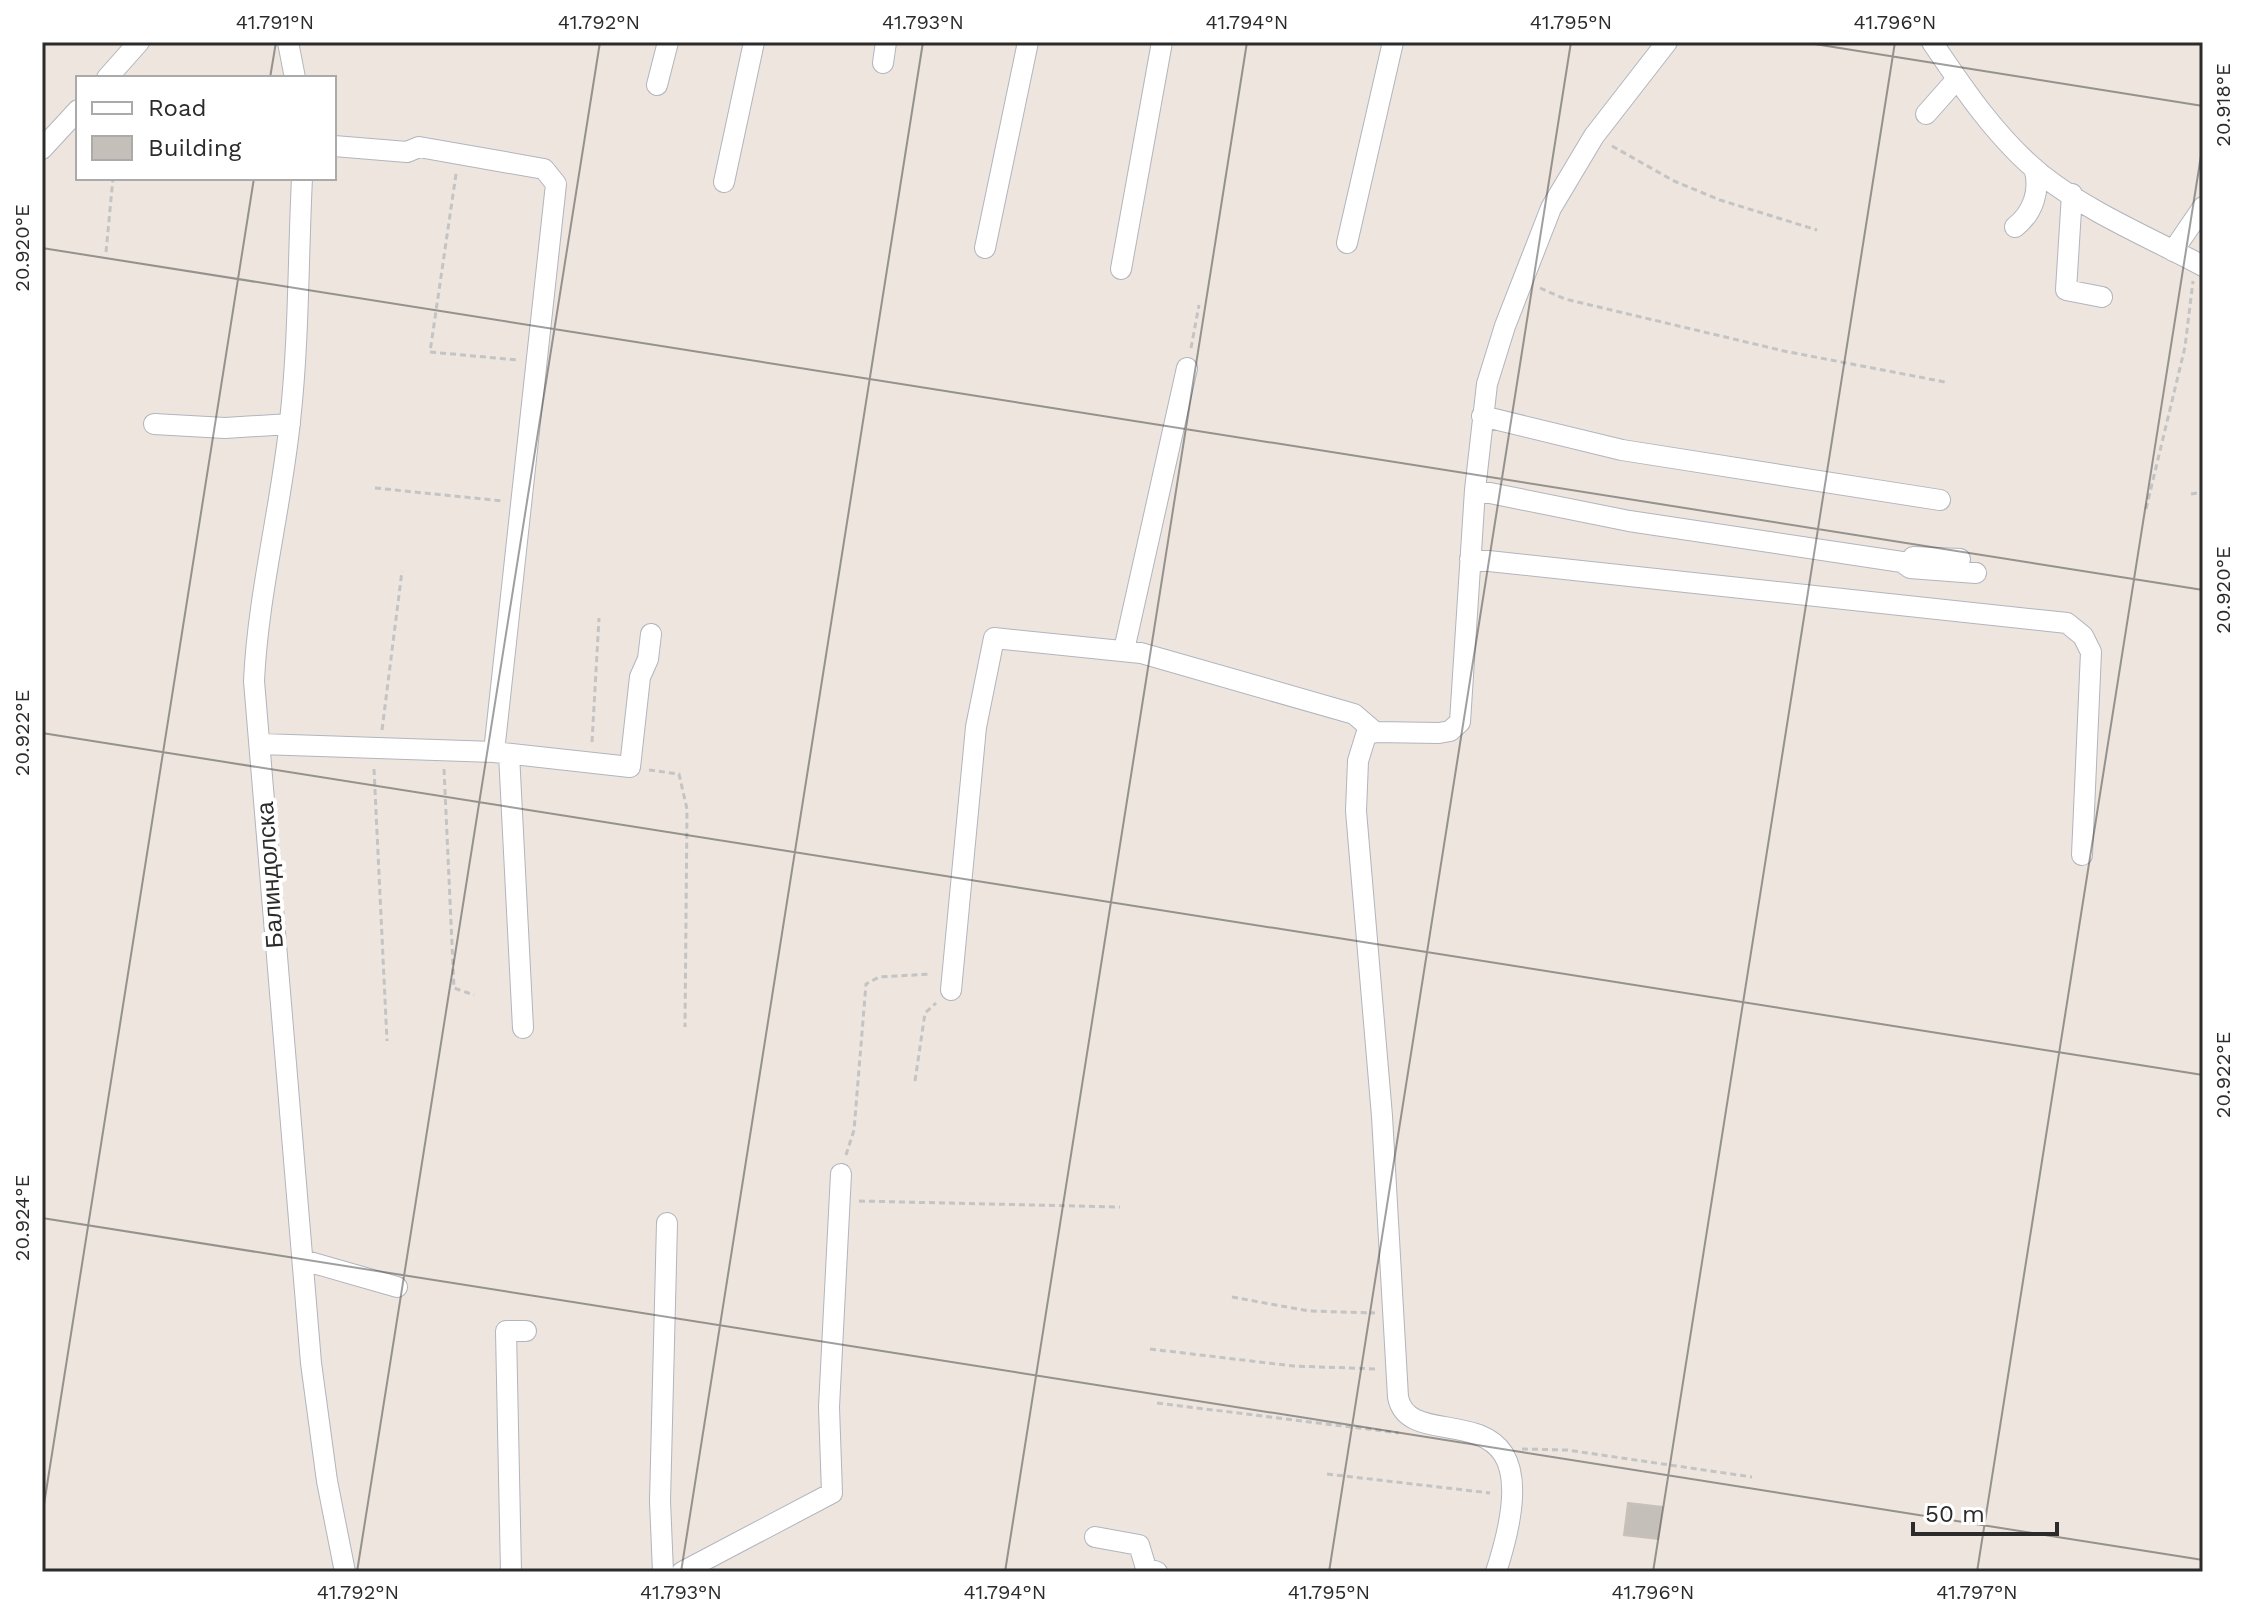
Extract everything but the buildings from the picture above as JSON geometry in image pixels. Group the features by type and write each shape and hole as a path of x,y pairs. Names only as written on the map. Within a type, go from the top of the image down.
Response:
{"street":[{"path":"109,76 139,42"},
{"path":"288,42 295,76"},
{"path":"657,85 668,42"},
{"path":"724,182 754,42"},
{"path":"883,63 886,42"},
{"path":"985,248 1028,42"},
{"path":"1121,269 1162,42"},
{"path":"1347,243 1393,42"},
{"path":"1496,1572 1503,1548 1511,1491 1510,1470 1504,1452 1475,1431 1421,1423 1409,1419 1401,1410 1391,1310 1382,1116 1356,811 1359,753 1366,735 1375,732 1439,733 1450,731 1460,722 1475,490 1487,384 1522,280 1551,208 1594,136 1667,42"},
{"path":"1932,42 1957,79 2034,168 2072,194 2199,264"},
{"path":"1926,114 1957,79"},
{"path":"42,149 76,112"},
{"path":"336,146 407,152 419,147 544,169 556,184 521,502 501,753 523,1028"},
{"path":"2015,227 2028,217 2039,182 2034,168"},
{"name":"Балиндолска","path":"302,180 300,305 290,424 256,637 254,681 315,1392 345,1572"},
{"path":"2072,194 2066,290 2102,297"},
{"path":"2173,251 2203,207"},
{"path":"1124,650 1187,368"},
{"path":"1482,416 1622,450 1940,500"},
{"path":"154,424 225,428 290,424"},
{"path":"1475,490 1629,521 1902,562 1910,568 1976,573"},
{"path":"1902,562 1916,556 1960,559"},
{"path":"1470,559 2067,623 2083,636 2091,652 2082,855"},
{"path":"261,744 501,753 630,767 640,677 648,659 651,634"},
{"path":"951,990 976,727 994,638 1124,650 1255,682 1354,714 1375,732"},
{"path":"682,1572 832,1493 829,1407 841,1174"},
{"path":"663,1572 660,1501 667,1223"},
{"path":"303,1260 397,1287"},
{"path":"511,1572 506,1331 526,1331"},
{"path":"1095,1537 1139,1545 1146,1568 1157,1572"}],"path":[{"path":"1594,136 1674,181 1720,200 1817,230"},
{"path":"459,154 430,352 538,362"},
{"path":"106,252 113,180"},
{"path":"2146,509 2185,347 2199,264"},
{"path":"1522,280 1580,302 1784,351 1945,382"},
{"path":"1187,368 1199,305"},
{"path":"375,488 521,502"},
{"path":"2191,494 2203,492"},
{"path":"387,1041 376,750 402,571"},
{"path":"591,765 599,618"},
{"path":"443,753 454,988 474,995"},
{"path":"630,767 679,774 684,790 685,1027"},
{"path":"841,1174 854,1130 866,984 879,977 920,977 953,966"},
{"path":"915,1081 925,1013 951,990"},
{"path":"839,1201 1120,1207"},
{"path":"1232,1297 1309,1311 1370,1314 1391,1310"},
{"path":"1150,1349 1293,1366 1397,1367"},
{"path":"1157,1403 1393,1434 1421,1423"},
{"path":"1504,1452 1532,1448 1567,1450 1752,1477"},
{"path":"1327,1474 1506,1495 1511,1491"}]}
